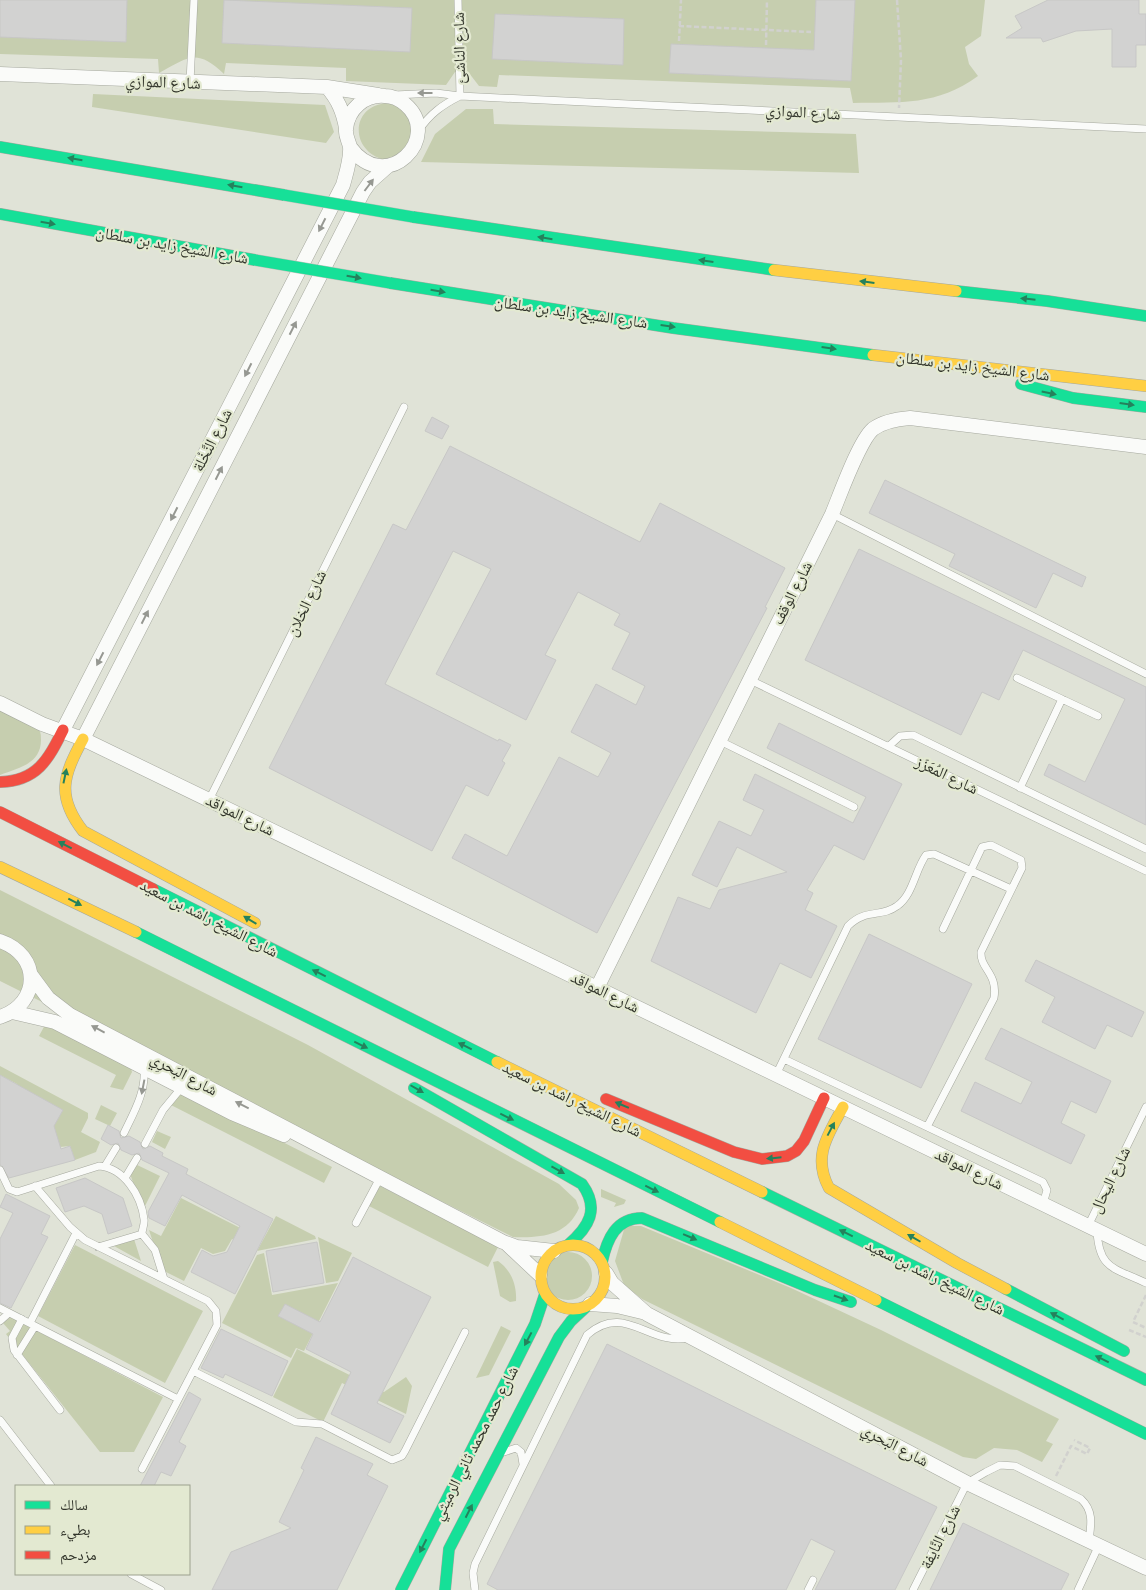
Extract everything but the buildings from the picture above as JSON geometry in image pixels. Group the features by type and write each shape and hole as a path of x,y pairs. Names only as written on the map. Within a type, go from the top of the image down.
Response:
{"main road":[{"path":"0,146 413,216 729,265 1047,301 1146,316"},
{"name":"شارع الشيخ زايد بن سلطان","path":"0,214 529,307 988,369 1146,386"},
{"path":"1047,301 1136,303"},
{"path":"988,369 1015,382 1043,392 1146,407"},
{"path":"0,782 22,780 34,775 50,757 63,730"},
{"path":"83,739 69,763 63,789 66,805 73,819 83,831 253,921 265,931 282,955"},
{"name":"شارع الشيخ راشد بن سعيد","path":"0,812 282,955 1146,1380"},
{"path":"0,867 31,880 1146,1434"},
{"path":"224,977 366,1060"},
{"path":"508,1067 579,1089"},
{"path":"400,1080 582,1184 592,1201 591,1214 585,1229 568,1245 554,1251 547,1257 540,1275 546,1294 551,1301 568,1309 588,1306 599,1296 605,1285 606,1245 619,1224 630,1218 642,1218 815,1290 946,1334"},
{"path":"595,1095 734,1152 762,1159 787,1156 796,1151 804,1142 824,1098"},
{"path":"843,1107 820,1155 819,1167 823,1179 829,1188 957,1263 1137,1358"},
{"path":"568,1245 588,1248 604,1268"},
{"name":"شارع حمد محمد ثاني الرميثي","path":"401,1590 536,1324 546,1294"},
{"name":"شارع حمد محمد ثاني الرميثي","path":"445,1590 450,1549 559,1337 570,1321 588,1306"}],"street":[{"name":"شارع الموازي","path":"0,74 190,83 327,86 383,96"},
{"path":"327,86 337,99 344,113 346,129 350,147 356,156 366,163 388,166 403,160 414,147 418,131 416,119 410,108 400,100 383,96 366,99 356,106 349,117 346,129"},
{"name":"شارع النَّخْلة","path":"63,730 343,185 350,147"},
{"name":"شارع النَّخْلة","path":"83,739 364,192 370,182 388,166"},
{"name":"شارع الوقف","path":"597,988 748,679 832,514 858,454 876,438 910,418 1146,447"},
{"name":"شارع المواقد","path":"0,695 46,716 63,730"},
{"name":"شارع المواقد","path":"0,703 42,724 63,730 83,739 1146,1254"},
{"name":"شارع البَحرِي","path":"0,941 10,944 21,952 28,963 31,975 48,998 70,1015 503,1242 517,1246 554,1251"},
{"path":"3,1016 27,997 31,975"},
{"name":"شارع البَحرِي","path":"3,1016 55,1022 182,1087 268,1128 347,1160"},
{"name":"شارع البَحرِي","path":"503,1242 540,1275"},
{"name":"شارع البَحرِي","path":"604,1268 612,1283 647,1314"},
{"name":"شارع البَحرِي","path":"588,1306 617,1306 647,1314 967,1483 1146,1568"}],"lane":[{"path":"190,83 194,0"},
{"name":"شارع الناشئ","path":"458,0 460,96"},
{"name":"شارع الموازي","path":"383,96 436,93 460,96 1146,129"},
{"path":"418,131 429,116 443,104 460,96"},
{"name":"شارع الخلان","path":"208,800 404,407"},
{"path":"832,514 1146,674"},
{"path":"1017,678 1098,716"},
{"name":"شارع المُعَزَز","path":"748,679 1146,871"},
{"path":"1020,788 1062,699"},
{"path":"889,746 900,736 909,734 1146,849"},
{"path":"718,740 854,807"},
{"path":"927,1127 994,998 995,983 990,970 983,962 981,952 1022,868 1022,862 1019,858 991,845 985,845 970,870 943,929"},
{"path":"776,1075 848,926 854,920 870,913 891,910 901,903 924,857 934,854 1011,889"},
{"path":"784,1059 1043,1182 1048,1190 1043,1204"},
{"path":"124,1133 140,1098 144,1067"},
{"path":"144,1144 163,1110 182,1087"},
{"name":"شارع اليحال","path":"1093,1228 1146,1107"},
{"path":"105,1166 116,1148"},
{"path":"125,1178 137,1158"},
{"path":"0,1170 9,1189 17,1192 96,1166 105,1166 125,1178 132,1187 144,1215 142,1234 155,1250 164,1279"},
{"path":"356,1222 380,1178"},
{"path":"35,1186 76,1233 98,1247 208,1301 216,1311 217,1325 142,1469"},
{"path":"1093,1228 1100,1254 1104,1261 1146,1283"},
{"path":"17,1355 76,1233"},
{"path":"98,1247 142,1234"},
{"path":"0,1308 178,1399"},
{"path":"0,1321 9,1313"},
{"path":"22,1319 12,1338 17,1355 60,1410"},
{"path":"475,1590 473,1573 475,1564 587,1335 602,1325 619,1322 636,1326 667,1339 691,1337"},
{"path":"193,1371 296,1422 322,1424 392,1460 402,1456 406,1451 465,1332"},
{"path":"0,1420 50,1485"},
{"path":"498,1455 516,1448 521,1452 523,1467"},
{"path":"967,1483 986,1472 1005,1465 1015,1466 1080,1499 1087,1506 1091,1518 1094,1543 1078,1590"},
{"name":"شارع النَّايفة","path":"913,1590 967,1483"},
{"path":"133,1575 161,1590"},
{"path":"808,1590 813,1580"}],"path":[{"path":"679,41 681,0"},
{"path":"766,45 767,0"},
{"path":"897,0 901,60 898,116"},
{"path":"679,26 811,32"},
{"path":"1146,1295 1133,1322 1146,1328"},
{"path":"1129,1330 1146,1337"},
{"path":"1052,1484 1070,1446 1087,1454 1090,1448 1074,1440"}],"green space":[{"path":"0,0 985,0 981,36 965,47 969,64 978,76 948,93 933,97 903,102 853,103 850,88 499,75 497,87 479,86 469,73 455,72 446,85 346,81 346,68 226,63 224,74 206,61 192,58 185,59 159,73 158,59 0,54"},
{"path":"93,94 325,105 334,132 326,143 92,107"},
{"path":"388,103 403,108 411,115 411,148 385,160 373,155 365,148 360,139 359,129 366,111 375,106"},
{"path":"466,109 493,109 494,124 856,134 859,173 421,162 435,134"},
{"path":"0,710 36,726 40,731 41,740 40,748 33,760 0,775"},
{"path":"0,890 308,1045 559,1184 576,1200 579,1208 574,1217 560,1230 543,1236 513,1237 0,981"},
{"path":"46,1023 130,1065 132,1072 123,1090 110,1087 116,1075 39,1036"},
{"path":"0,1066 88,1113 88,1118 81,1132 100,1142 96,1152 75,1160 70,1146 60,1147 0,1117 17,1084 0,1075"},
{"path":"184,1092 332,1167 324,1183 169,1104 175,1094"},
{"path":"101,1105 117,1113 110,1126 95,1119"},
{"path":"157,1131 171,1137 165,1149 152,1142"},
{"path":"133,1163 160,1176 143,1210 129,1171"},
{"path":"380,1186 498,1247 488,1267 369,1206 367,1198 372,1188"},
{"path":"601,1189 626,1200 624,1204 614,1207 616,1203 601,1197"},
{"path":"181,1198 262,1239 255,1251 232,1239 225,1251 213,1254 201,1248 184,1281 162,1270 149,1230 161,1236"},
{"path":"276,1216 315,1236 316,1239 257,1251"},
{"path":"625,1226 641,1226 791,1288 881,1330 1059,1419 1046,1441 1053,1444 1042,1462 1017,1450 994,1448 976,1459 963,1457 642,1299 624,1285 615,1261"},
{"path":"318,1237 352,1253 338,1281 326,1283"},
{"path":"134,1239 141,1261 114,1246"},
{"path":"75,1245 203,1311 165,1383 38,1316"},
{"path":"568,1252 577,1254 585,1259 590,1267 592,1276 590,1285 585,1293 577,1298 568,1300 559,1298 551,1293 546,1285 544,1276 546,1267 551,1259 559,1254"},
{"path":"264,1253 272,1295 338,1283 304,1351 296,1348 291,1358 222,1323 257,1255"},
{"path":"498,1261 510,1273 515,1289 516,1301 510,1302 500,1296 493,1262"},
{"path":"11,1317 163,1397 134,1452 100,1452 6,1334 10,1331 3,1323"},
{"path":"501,1326 511,1331 489,1375 476,1378"},
{"path":"297,1349 384,1392 406,1377 412,1386 406,1414 342,1383 323,1422 273,1397"}],"traffic: fast":[{"path":"0,147 284,195"},
{"path":"284,195 413,217"},
{"path":"0,214 255,260"},
{"path":"413,217 774,270"},
{"path":"255,260 390,283"},
{"path":"390,283 673,328 873,355"},
{"path":"956,291 1047,301 1146,316"},
{"path":"1021,384 1073,398 1146,407"},
{"path":"153,889 497,1062"},
{"path":"136,932 720,1222"},
{"path":"414,1088 582,1184 590,1202 590,1217 582,1231 568,1245"},
{"path":"762,1192 1146,1380"},
{"path":"602,1262 614,1231 625,1222 642,1218 815,1290 851,1302"},
{"path":"1006,1289 1124,1351"},
{"path":"401,1590 535,1324 545,1294"},
{"path":"876,1300 1146,1434"},
{"path":"445,1590 449,1549 559,1337 571,1321 586,1307"}],"traffic: slow":[{"path":"774,270 956,291"},
{"path":"873,355 1146,386"},
{"path":"83,739 71,764 65,786 69,807 74,819 83,831 255,923"},
{"path":"0,867 136,932"},
{"path":"497,1062 762,1192"},
{"path":"843,1107 827,1136 822,1156 824,1176 829,1188 957,1263 1006,1289"},
{"path":"720,1222 876,1300"},
{"path":"567,1245 579,1245 596,1254 603,1265 605,1277 603,1289 596,1300 579,1309 567,1309 555,1304 546,1295 541,1283 541,1271 546,1259 555,1250 567,1245"}],"traffic: jam":[{"path":"0,782 23,778 40,767 52,751 63,730"},
{"path":"0,812 153,889"},
{"path":"606,1099 734,1152 762,1159 787,1156 796,1151 804,1141 824,1098"}]}
